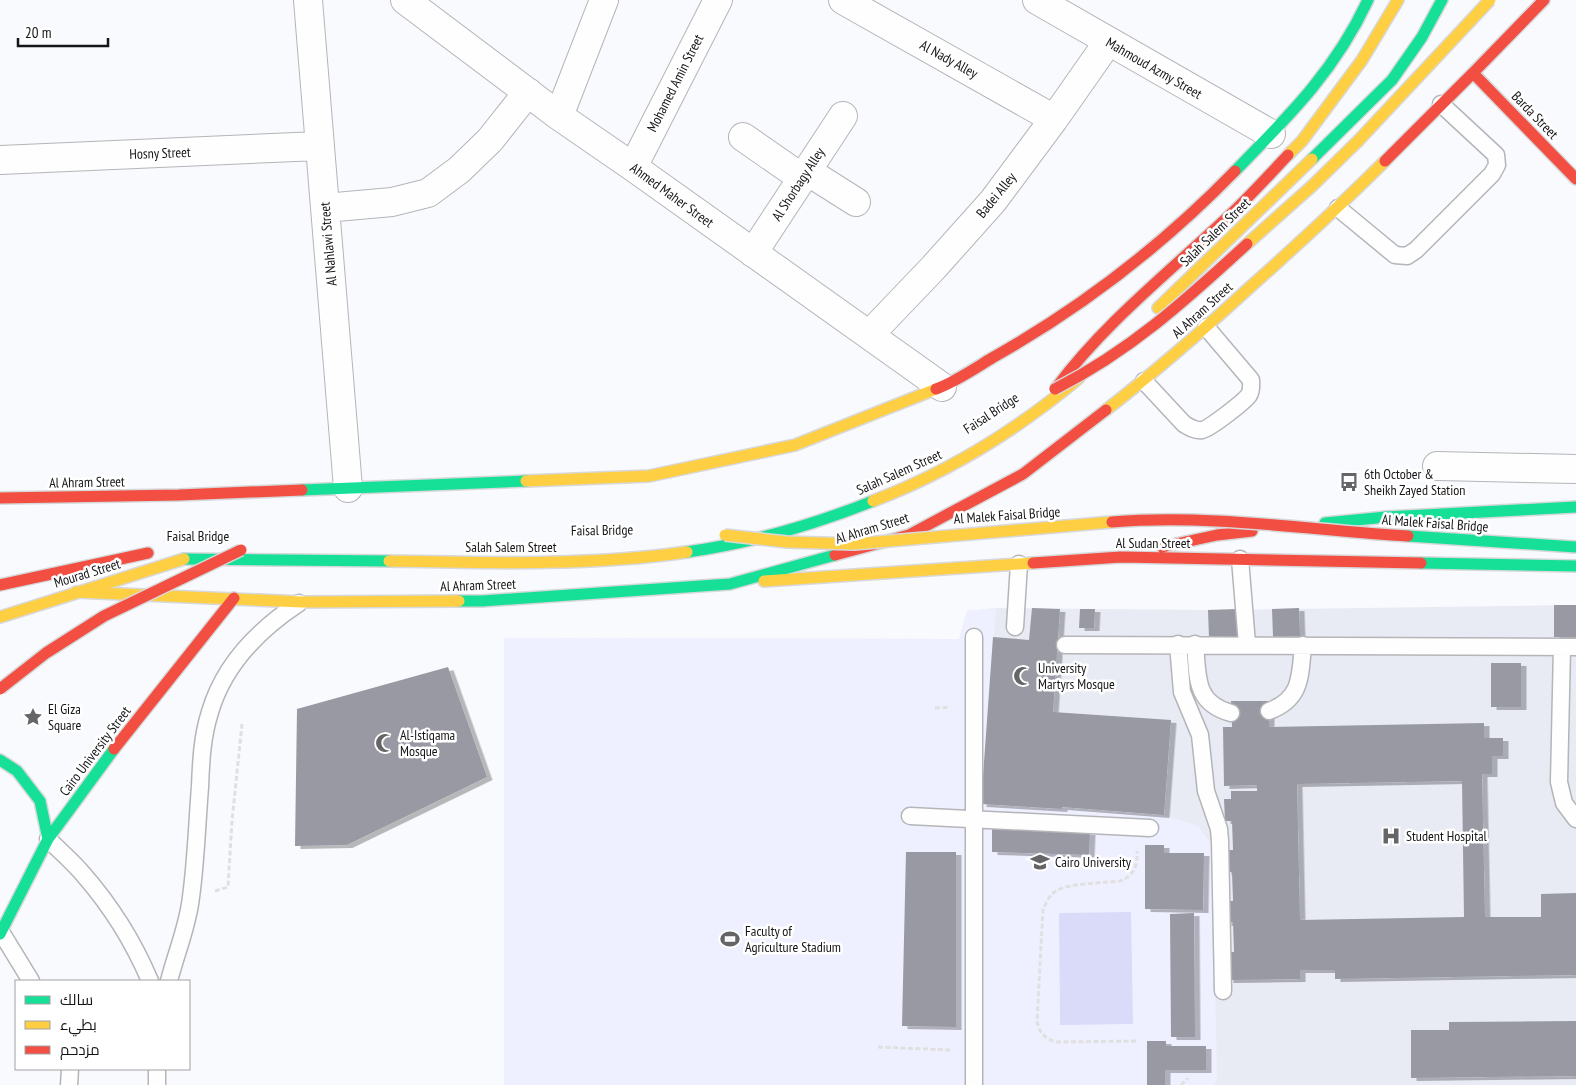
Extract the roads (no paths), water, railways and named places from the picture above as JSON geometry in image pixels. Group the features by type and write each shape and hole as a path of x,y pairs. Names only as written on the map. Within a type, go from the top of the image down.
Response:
{"main road":[{"path":"1271,134 1303,101 1332,64 1368,0"},
{"path":"1055,389 1077,360 1102,333 1233,212 1302,141 1362,60 1398,0"},
{"name":"Salah Salem Street","path":"181,554 535,562 616,559 678,553 748,541 815,523 881,499 945,469 1005,434 1117,348 1356,118 1392,80 1422,37 1442,0"},
{"path":"1055,389 1084,376 1121,352 1198,290 1312,185 1490,0"},
{"name":"Al Ahram Street","path":"76,592 302,602 482,601 730,584 909,534 1022,474 1144,381 1206,328 1338,208 1544,0"},
{"name":"Barda Street","path":"1473,73 1576,179"},
{"name":"Al Ahram Street","path":"0,498 180,495 650,476 795,445 942,387 1025,340 1112,280 1202,205 1271,134"},
{"path":"1117,348 1144,349"},
{"path":"1162,349 1180,350"},
{"name":"Faisal Bridge","path":"720,535 813,513 899,482 980,440 1055,389"},
{"path":"861,519 881,499"},
{"name":"Al Malek Faisal Bridge","path":"1121,557 1217,534 1386,517 1576,507"},
{"name":"Al Malek Faisal Bridge","path":"720,535 787,542 854,544 1151,519 1244,522 1361,534 1576,547"},
{"path":"820,559 847,532"},
{"name":"Faisal Bridge","path":"181,554 241,550 330,549"},
{"path":"0,689 46,653 104,616 241,550"},
{"name":"Faisal Bridge","path":"0,585 160,551"},
{"name":"Mourad Street","path":"0,617 181,554"},
{"name":"Al Sudan Street","path":"730,584 1121,557 1576,566"},
{"name":"Cairo University Street","path":"0,933 48,839 127,732 234,598"},
{"path":"0,760 17,771 40,801 48,839"}],"street":[{"name":"Al Nahlawi Street","path":"308,0 348,488"},
{"name":"Ahmed Maher Street","path":"405,0 559,116 633,166 942,387"},
{"path":"559,116 604,0"},
{"name":"Mohamed Amin Street","path":"633,166 718,0"},
{"name":"Al Nady Alley","path":"843,0 1054,119"},
{"name":"Mahmoud Azmy Street","path":"1039,1 1271,134"},
{"name":"Badei Alley","path":"869,335 934,267 993,201 1108,42"},
{"path":"325,208 392,202 428,193 458,170 490,140 528,92"},
{"name":"Al Shorbagy Alley","path":"753,253 843,116"},
{"path":"743,137 804,174 856,202"},
{"name":"Hosny Street","path":"0,160 319,146"},
{"path":"1437,466 1576,469"}],"lane":[{"path":"1338,208 1395,255 1407,256 1416,250 1492,174 1497,165 1496,155 1441,104"},
{"path":"1144,381 1184,424 1192,429 1202,430 1211,427 1248,396 1252,389 1251,380 1206,328"},
{"path":"1240,559 1247,644"},
{"path":"1015,627 1019,564"},
{"path":"169,980 183,936 191,899 203,740 210,711 221,684 236,659 255,637 277,618 302,602"},
{"path":"974,637 974,1085"},
{"path":"1186,644 1204,696 1220,710 1232,713"},
{"path":"1186,644 1182,692 1200,735 1206,790 1220,841 1224,991"},
{"path":"1065,645 1247,644 1569,647 1558,782 1564,803 1576,820"},
{"path":"1269,711 1280,707 1290,699 1297,689 1303,645"},
{"path":"910,816 1143,828"},
{"path":"48,839 84,874 114,914 139,956 150,980"},
{"path":"0,933 30,980"},
{"path":"69,1085 70,1070"},
{"path":"157,1070 157,1085"}],"water":[{"path":"1131,912 1133,1024 1060,1025 1059,913"}],"place":[{"name":"6th October & Sheikh Zayed Station","path":"1349,482"},
{"name":"University Martyrs Mosque","path":"1023,676"},
{"name":"El Giza Square","path":"33,717"},
{"name":"Al-Istiqama Mosque","path":"385,743"},
{"name":"Student Hospital","path":"1391,836"},
{"name":"Cairo University","path":"1040,862"},
{"name":"Faculty of Agriculture Stadium","path":"730,939"}]}
